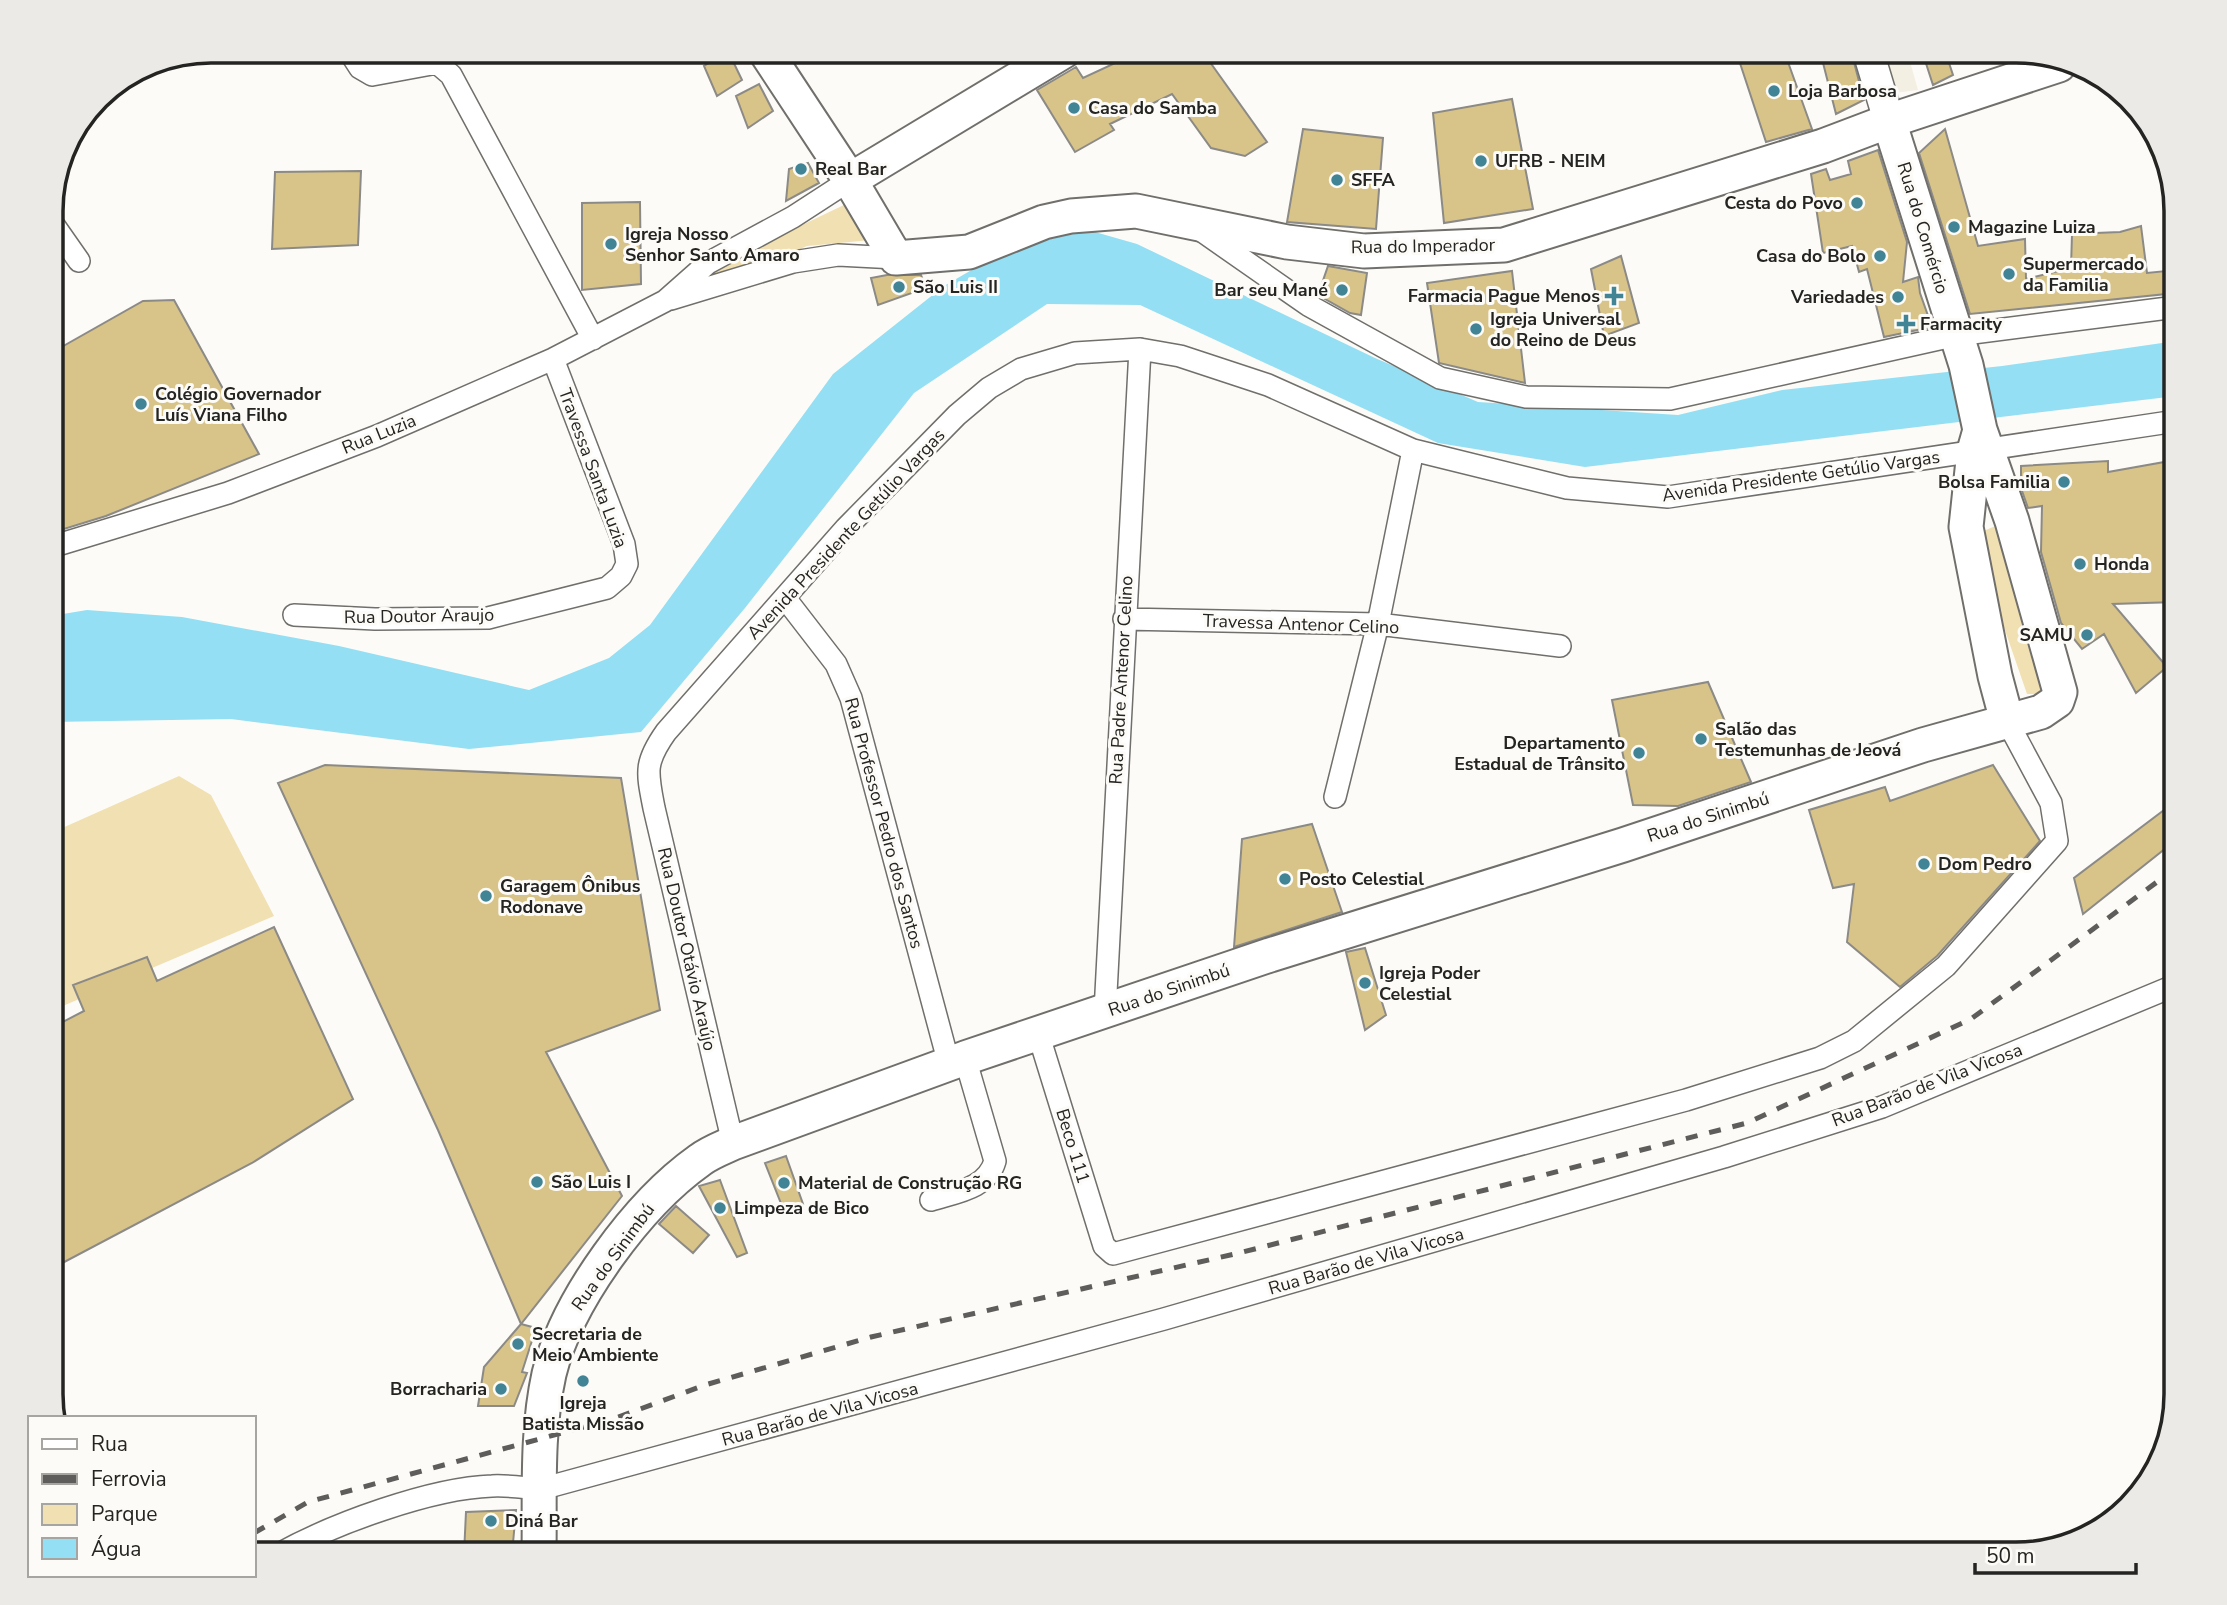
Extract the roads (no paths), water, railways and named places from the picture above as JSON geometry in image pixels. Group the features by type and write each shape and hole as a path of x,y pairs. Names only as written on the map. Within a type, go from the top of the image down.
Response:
{"main road":[{"path":"773,63 850,180 896,258"},
{"path":"850,180 1044,63"},
{"name":"Rua do Imperador","path":"896,258 969,252 1044,222 1071,216 1136,211 1287,242 1364,251 1504,245 1823,146 1889,121 2051,68"},
{"name":"Rua do Comércio","path":"1889,121 1961,350 1980,438"},
{"path":"1980,438 1966,527 1995,677 2007,721"},
{"name":"Rua do Sinimbú","path":"539,1542 540,1440 545,1395 550,1372 571,1313 648,1205 701,1159 733,1143 957,1061 1270,955 1610,849 1923,745 2051,707 2060,692 2012,521 1980,438"},
{"path":"1966,527 1979,516 1989,514 2002,514 2012,521"}],"street":[{"path":"357,63 372,75 437,63 451,75 593,339"},
{"path":"1872,63 1889,121"},
{"name":"Rua Luzia","path":"665,301 708,263 793,217 850,180"},
{"path":"1189,222 1308,305 1440,379 1526,397 1671,398 1961,350 2164,309"},
{"path":"63,238 79,261"},
{"name":"Rua Luzia","path":"63,543 228,493 377,436 552,359 665,301 719,287 793,262 838,255 896,258"},
{"name":"Avenida Presidente Getúlio Vargas","path":"650,755 666,732 856,519 957,415 989,388 1021,369 1047,359 1075,353 1140,349 1226,369 1413,450 1567,488 1668,497 1980,438 2164,422"},
{"name":"Rua Padre Antenor Celino","path":"1105,1012 1140,349"},
{"name":"Travessa Santa Luzia","path":"552,359 624,544 626,564 621,576"},
{"path":"1335,797 1378,624 1413,450"},
{"name":"Rua Doutor Araujo","path":"294,615 375,619 488,618 607,588 621,576"},
{"name":"Rua Professor Pedro dos Santos","path":"785,598 836,664 851,698 957,1061 995,1161 991,1174 981,1184 931,1200"},
{"name":"Travessa Antenor Celino","path":"1124,619 1378,624 1560,646"},
{"name":"Beco 111","path":"1038,1033 1104,1246 1113,1254 1686,1100 1820,1058 1854,1041 1946,966 2057,841 2051,803 2007,721"},
{"name":"Rua Doutor Otávio Araújo","path":"650,755 649,779 654,808 733,1143"},
{"name":"Rua Barão de Vila Vicosa","path":"300,1542 356,1520 445,1491 493,1486 541,1489 1164,1319 1724,1157 1882,1107 2164,990"}],"water":[{"path":"1088,230 1137,244 1375,358 1478,402 1678,415 1782,390 2002,366 2164,343 2164,397 1585,467 1438,443 1140,305 1047,304 914,393 745,608 641,732 469,749 231,719 63,722 63,614 87,610 182,617 339,646 529,690 609,658 650,625 833,374 944,286 1006,250"}],"railway":[{"path":"256,1532 308,1502 613,1419 705,1385 871,1337 1239,1253 1747,1123 1971,1019 2164,877"}],"place":[{"name":"Loja Barbosa","path":"1774,91"},
{"name":"Casa do Samba","path":"1074,108"},
{"name":"UFRB - NEIM","path":"1481,161"},
{"name":"Real Bar","path":"801,169"},
{"name":"SFFA","path":"1337,180"},
{"name":"Cesta do Povo","path":"1857,203"},
{"name":"Magazine Luiza","path":"1954,227"},
{"name":"Igreja Nosso Senhor Santo Amaro","path":"611,244"},
{"name":"Casa do Bolo","path":"1880,256"},
{"name":"Supermercado da Familia","path":"2009,274"},
{"name":"São Luis II","path":"899,287"},
{"name":"Bar seu Mané","path":"1342,290"},
{"name":"Farmacia Pague Menos","path":"1614,296"},
{"name":"Variedades","path":"1898,297"},
{"name":"Farmacity","path":"1906,324"},
{"name":"Igreja Universal do Reino de Deus","path":"1476,329"},
{"name":"Colégio Governador Luís Viana Filho","path":"141,404"},
{"name":"Bolsa Familia","path":"2064,482"},
{"name":"Honda","path":"2080,564"},
{"name":"SAMU","path":"2087,635"},
{"name":"Salão das Testemunhas de Jeová","path":"1701,739"},
{"name":"Departamento Estadual de Trânsito","path":"1639,753"},
{"name":"Dom Pedro","path":"1924,864"},
{"name":"Posto Celestial","path":"1285,879"},
{"name":"Garagem Ônibus Rodonave","path":"486,896"},
{"name":"Igreja Poder Celestial","path":"1365,983"},
{"name":"São Luis I","path":"537,1182"},
{"name":"Material de Construção RG","path":"784,1183"},
{"name":"Limpeza de Bico","path":"720,1208"},
{"name":"Secretaria de Meio Ambiente","path":"518,1344"},
{"name":"Igreja Batista Missão","path":"583,1381"},
{"name":"Borracharia","path":"501,1389"},
{"name":"Diná Bar","path":"491,1521"}]}
